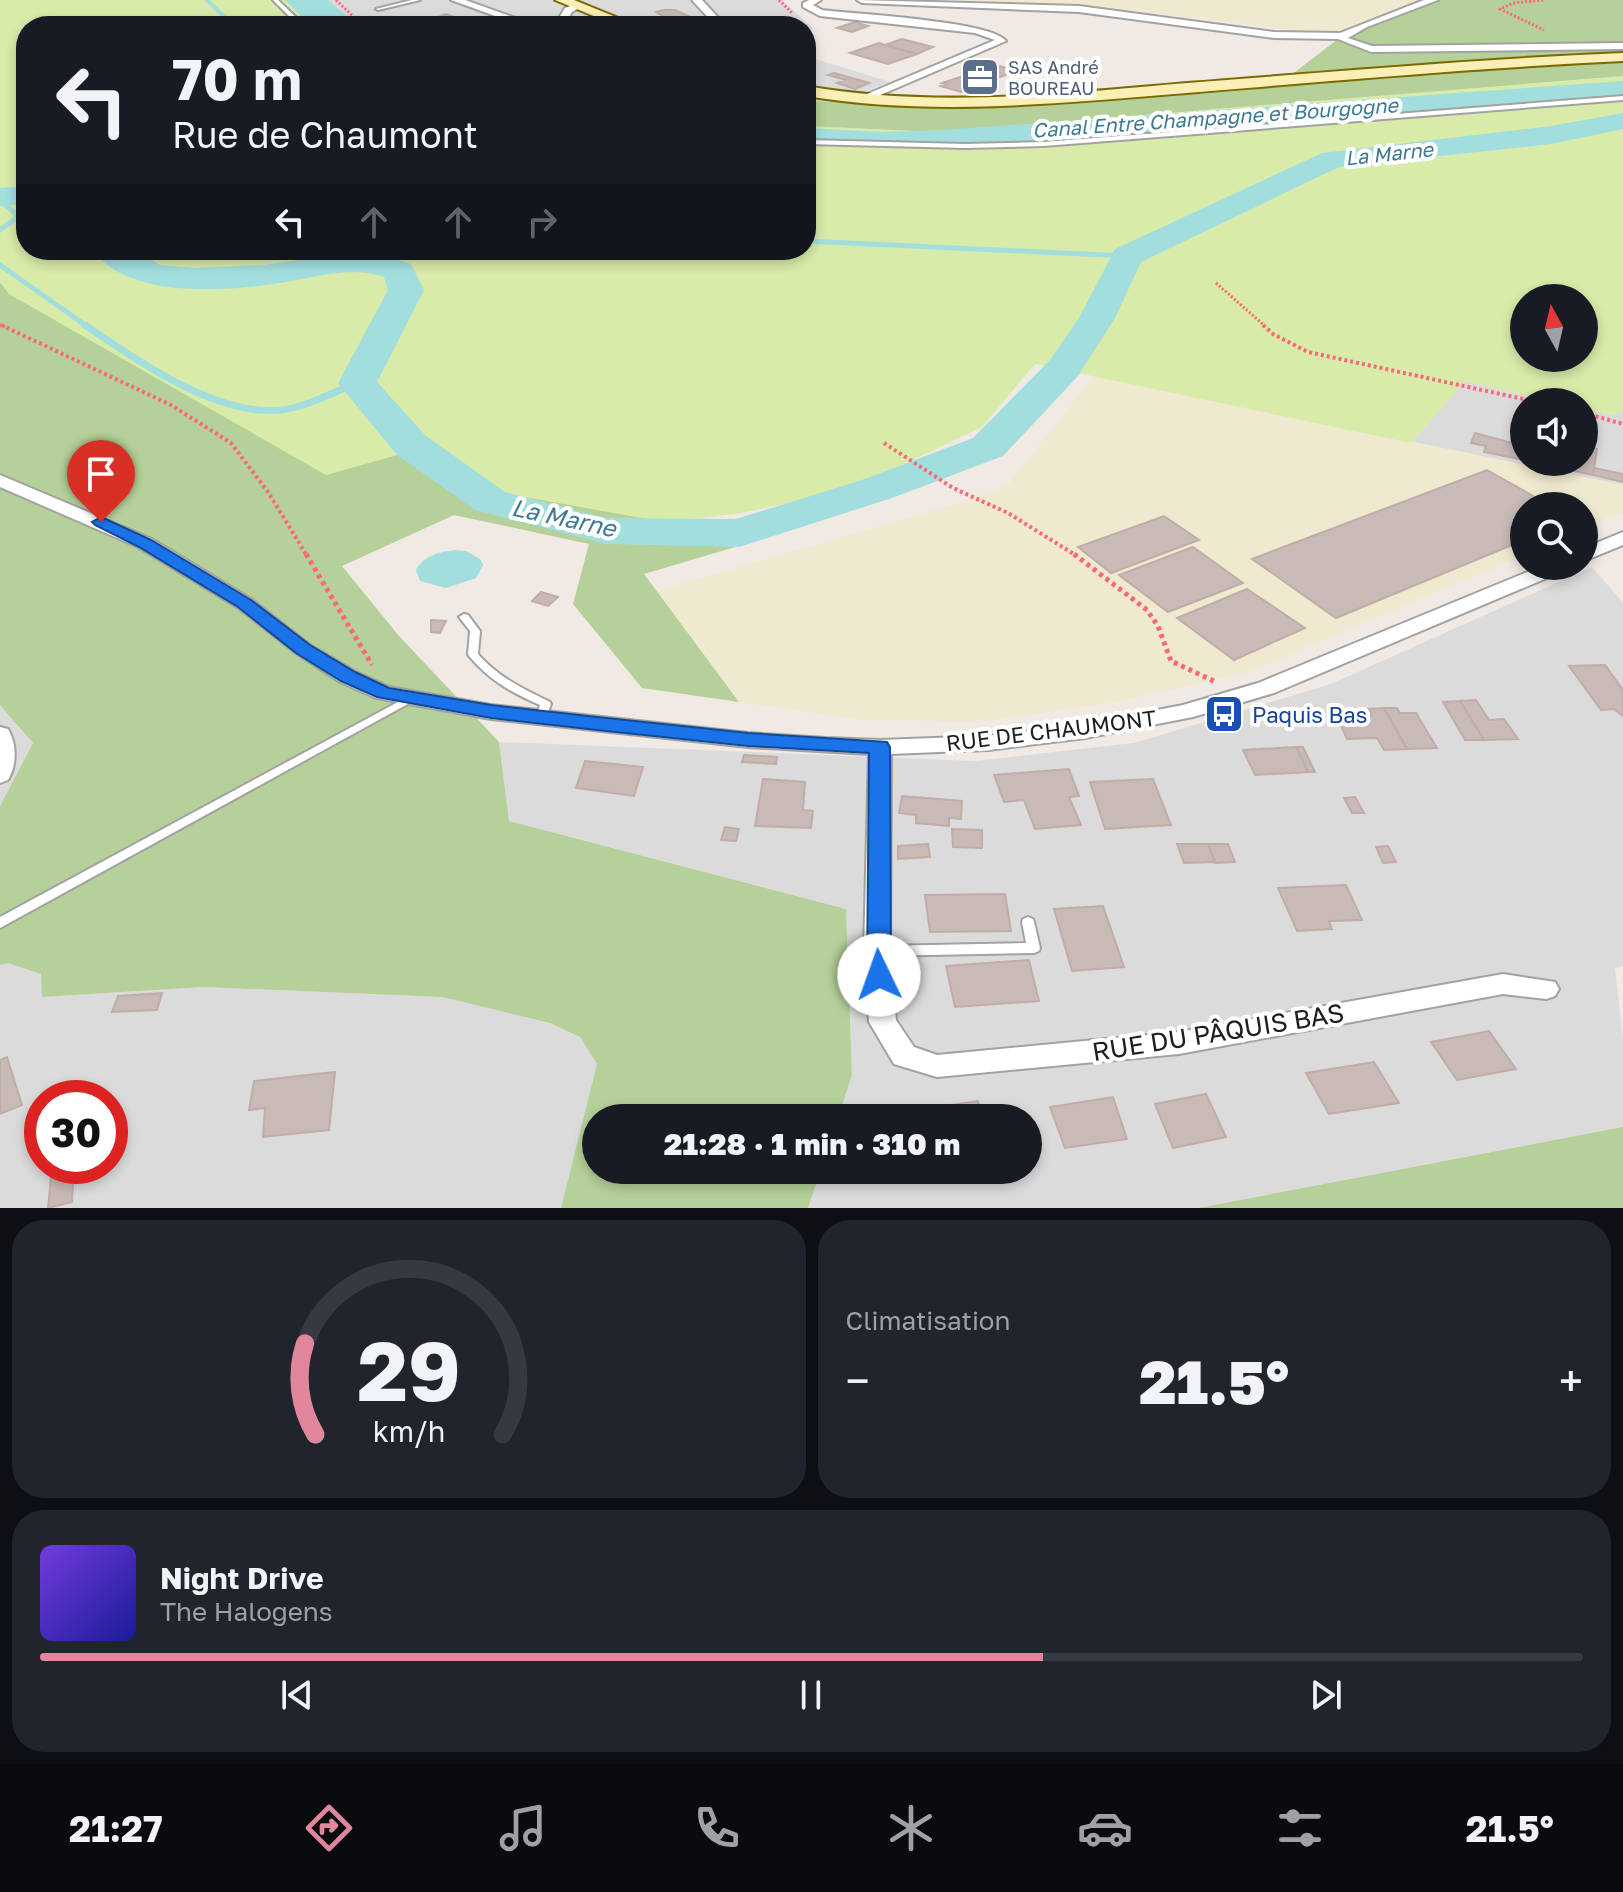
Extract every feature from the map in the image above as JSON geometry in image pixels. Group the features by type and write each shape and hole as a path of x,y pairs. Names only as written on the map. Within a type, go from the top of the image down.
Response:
{"street":[{"path":"456,0 503,16"},
{"path":"562,0 604,16"},
{"path":"697,0 712,16"},
{"path":"816,0 806,5 820,13 976,30 998,37 1001,41 864,99"},
{"path":"862,0 1079,9 1274,35 1342,36 1433,0"},
{"path":"565,16 568,10 578,6"},
{"path":"1342,36 1347,43 1371,49 1623,46"},
{"path":"816,92 864,99 1012,101 1406,68 1623,57"},
{"name":"RUE DE CHAUMONT","path":"0,480 145,543 244,603 303,649 348,677 384,693 541,717 748,740 880,747 988,743 1085,731 1162,717 1247,694 1525,580"},
{"path":"1598,549 1623,538"},
{"path":"0,734 4,752 0,775"},
{"name":"RUE DU PÂQUIS BAS","path":"880,747 877,951 883,1022 904,1056 937,1066 1179,1043 1503,984 1546,989"}],"lane":[{"path":"275,0 292,16"},
{"path":"378,9 418,0"},
{"path":"816,142 965,146 1044,144 1623,98"},
{"path":"464,617 475,631 473,654 487,673 512,689 546,704 541,717"},
{"path":"0,923 411,698"},
{"path":"877,951 1034,948 1028,922"}],"path":[{"path":"336,0 353,16"},
{"path":"1543,0 1513,3 1500,9 1545,30"},
{"path":"1216,283 1273,334 1308,352 1510,396"},
{"path":"0,325 171,405 231,443 268,492 330,592 384,693"},
{"path":"1598,417 1623,424"},
{"path":"884,443 953,488 1008,513 1064,547 1147,610 1158,626 1171,661 1198,676 1247,694"}],"shaded area":[{"path":"290,0 782,0 800,16 317,16"},
{"path":"938,0 1433,0 1342,36 1088,5"},
{"path":"816,59 890,82 837,102 816,101"},
{"path":"1094,376 1510,462 1510,476 1579,476 1623,485 1623,513 1598,523 1598,492 1510,492 1510,561 1249,672 1121,701 980,722 855,719 739,702 656,591 953,505 1007,486"},
{"path":"1465,381 1510,392 1510,463 1411,443"},
{"path":"1623,411 1623,485 1578,476 1598,476 1598,412 1611,415"},
{"path":"1598,574 1623,603 1623,966 1615,968 1623,1041 1623,1127 1198,1208 808,1208 816,1184 1042,1184 1042,1104 843,1104 852,1075 846,909 509,821 499,742 975,761 1134,743 1331,684 1563,580 1598,580"},
{"path":"0,705 33,743 0,806"},
{"path":"8,963 41,974 43,997 204,987 442,997 550,1023 580,1037 597,1064 587,1104 582,1104 582,1124 561,1208 0,1208 0,965"}],"green space":[{"path":"0,0 290,0 317,16 16,16 16,260 816,260 816,126 936,132 1623,76 1623,411 1611,415 1598,412 1598,388 1510,388 1510,392 1465,381 1411,443 1035,364 982,427 847,491 736,514 664,522 503,493 437,444 326,476 8,294 0,281"},
{"path":"1433,0 1623,0 1623,76 936,132 816,126 816,101 991,107 1282,82 1342,36"},
{"path":"0,282 9,294 326,475 437,444 503,493 664,522 735,547 644,574 739,702 642,688 573,604 589,544 454,515 342,566 399,636 499,742 509,821 846,909 852,1075 843,1104 587,1104 597,1064 580,1037 550,1023 442,997 204,987 42,997 41,974 8,963 0,965 0,806 33,743 0,705"},
{"path":"582,1124 582,1184 816,1184 808,1208 561,1208"},
{"path":"1623,1127 1623,1208 1198,1208"}],"water":[{"path":"285,0 328,0 347,16 301,16"},
{"name":"Canal Entre Champagne et Bourgogne","path":"1623,81 1623,96 1000,145 816,141 816,129 883,132"},
{"path":"466,551 480,559 483,565 476,578 446,588 420,581 416,570 423,561 438,553"}],"building":[{"path":"675,10 688,16 663,16 656,12"},
{"path":"855,22 868,26 852,32 837,28"},
{"path":"902,39 933,47 917,54 885,45"},
{"path":"879,43 917,54 888,64 850,53"},
{"name":"SAS André BOUREAU","path":"996,65 1016,71 961,92 941,86 946,84 942,83"},
{"path":"834,73 869,83 855,89 837,83 846,80 828,75"},
{"path":"1475,433 1510,442 1510,457 1484,452 1486,446 1471,443"},
{"path":"1598,469 1623,474 1623,482 1597,476"},
{"path":"1487,470 1526,492 1510,492 1510,546 1336,618 1252,559"},
{"path":"1164,516 1199,540 1111,573 1078,547"},
{"path":"1193,547 1243,583 1168,612 1119,575"},
{"path":"1247,589 1305,628 1234,660 1177,618"},
{"path":"541,592 558,597 548,606 532,601"},
{"path":"431,620 446,621 440,633 431,632"},
{"path":"1605,665 1623,690 1623,716 1614,709 1601,710 1569,666"},
{"path":"1476,700 1489,720 1504,719 1518,739 1484,740 1460,701"},
{"path":"1460,701 1484,740 1465,740 1443,702"},
{"path":"1384,708 1407,749 1384,750 1377,738 1347,739 1337,717 1372,715 1369,709"},
{"path":"1384,708 1397,708 1400,713 1416,713 1437,748 1407,749"},
{"path":"1296,747 1303,747 1315,772 1308,772"},
{"path":"1296,747 1308,772 1255,775 1243,750"},
{"path":"744,755 777,757 776,764 742,762"},
{"path":"585,761 643,767 634,796 576,788"},
{"path":"1069,769 1079,796 1069,797 1081,825 1035,829 1024,800 1004,802 994,775"},
{"path":"763,779 805,782 803,810 813,811 811,828 755,826"},
{"path":"1153,779 1171,825 1105,829 1090,782"},
{"path":"902,796 962,801 961,819 949,818 949,826 916,823 916,815 899,813"},
{"path":"1355,797 1364,813 1352,813 1344,798"},
{"path":"725,827 739,829 736,841 721,840"},
{"path":"952,829 982,830 982,848 953,847"},
{"path":"928,844 930,857 898,859 898,846"},
{"path":"1177,844 1208,844 1215,862 1184,863"},
{"path":"1208,844 1228,844 1235,862 1215,863"},
{"path":"1388,846 1396,862 1383,863 1376,847"},
{"path":"1346,885 1362,920 1329,921 1332,929 1297,931 1278,888"},
{"path":"1005,894 1011,931 930,932 925,895"},
{"path":"1103,906 1124,967 1072,971 1054,909"},
{"path":"1029,960 1039,1001 955,1007 946,966"},
{"path":"162,993 157,1010 112,1012 118,996"},
{"path":"1489,1031 1516,1069 1457,1080 1431,1042"},
{"path":"7,1057 22,1105 0,1114 0,1060"},
{"path":"1374,1062 1399,1103 1329,1114 1306,1073"},
{"path":"335,1072 329,1130 263,1137 265,1108 249,1110 254,1081"},
{"path":"1206,1094 1226,1137 1173,1148 1155,1104"},
{"path":"1113,1097 1127,1139 1065,1148 1050,1107"},
{"path":"50,1184 73,1184 72,1202 48,1208"}],"waterway":[{"name":"La Marne","path":"207,0 224,16"},
{"name":"La Marne","path":"125,260 143,270 177,278 248,276 354,262 369,262 399,271 406,290 357,383 411,445 490,501 606,531 739,533 877,489 988,447 1064,368 1097,318 1127,256 1332,159 1551,135 1623,121"},
{"name":"La Marne","path":"0,197 16,196"},
{"path":"0,201 16,214"},
{"path":"0,230 16,218"},
{"name":"La Marne","path":"816,241 1127,256"},
{"path":"0,265 88,327"},
{"path":"85,325 178,383 231,405 256,410 281,410 310,403 357,383"}],"place":[{"name":"SAS André BOUREAU","path":"980,77"},
{"name":"Paquis Bas","path":"1224,714"}],"route":[{"path":"101,522 145,543 244,603 303,649 348,677 384,693 491,712 597,724 748,740 880,747 879,975"}]}
